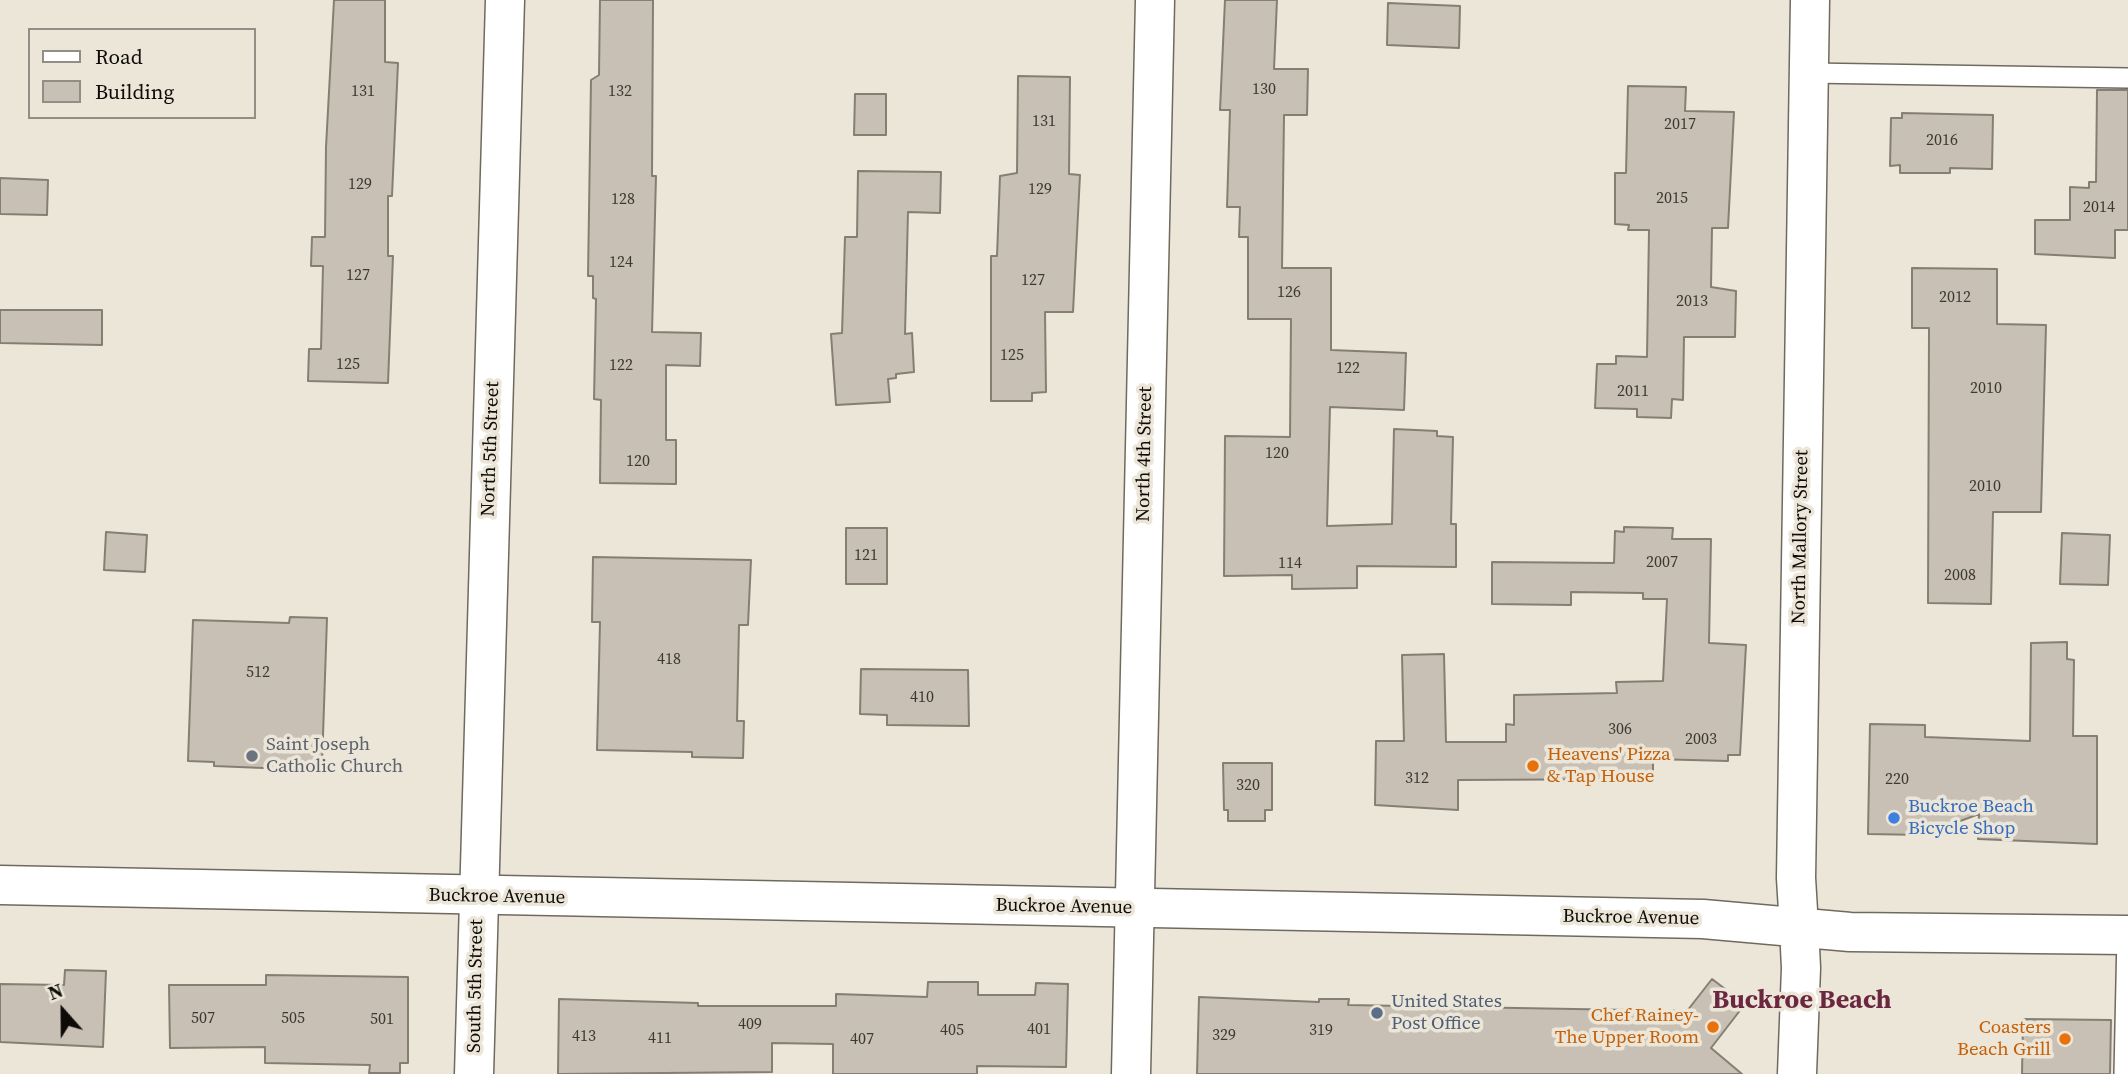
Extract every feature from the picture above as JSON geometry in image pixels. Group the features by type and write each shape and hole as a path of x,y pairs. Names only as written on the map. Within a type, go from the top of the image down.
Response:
{"street":[{"name":"North 5th Street","path":"478,897 505,0"},
{"name":"North 4th Street","path":"1132,1074 1155,0"},
{"name":"North Mallory Street","path":"1797,1074 1801,968 1796,878 1810,0"},
{"name":"Buckroe Avenue","path":"0,885 478,897 1703,919 1850,932 2128,935"},
{"name":"South 5th Street","path":"474,1074 478,897"}],"lane":[{"path":"1809,73 2128,78"},
{"path":"2124,1074 2128,935"}],"building":[{"path":"334,0 385,0 385,62 398,63 392,196 388,196 388,256 393,256 388,383 308,381 309,349 321,349 323,266 311,266 312,237 325,237 326,147"},
{"path":"600,0 653,0 652,176 656,176 652,332 701,333 700,366 666,365 666,440 676,440 676,484 600,483 601,400 594,399 596,299 593,298 593,276 588,276 591,80 599,75"},
{"path":"1225,0 1277,0 1274,69 1308,69 1307,115 1284,115 1282,268 1331,268 1331,350 1406,353 1404,410 1330,407 1327,526 1392,524 1394,429 1437,431 1437,436 1453,437 1451,524 1456,524 1456,567 1357,566 1357,588 1292,589 1292,575 1224,576 1225,436 1290,437 1291,319 1248,319 1248,237 1239,237 1240,207 1227,207 1230,110 1220,110"},
{"path":"1388,3 1460,6 1459,48 1387,45"},
{"path":"1018,76 1070,77 1069,174 1080,175 1073,312 1045,312 1046,392 1032,393 1032,401 991,401 991,256 997,256 1000,176 1017,173"},
{"path":"1628,86 1686,87 1685,111 1734,112 1728,228 1712,228 1711,287 1736,291 1735,337 1684,337 1683,400 1672,399 1671,418 1637,417 1637,409 1595,408 1597,364 1616,364 1616,356 1647,357 1649,230 1628,230 1629,225 1615,224 1615,173 1626,173"},
{"path":"2097,90 2128,90 2128,230 2115,230 2115,258 2035,254 2035,220 2070,220 2070,187 2089,188 2089,182 2096,182"},
{"path":"855,94 886,94 886,135 854,135"},
{"path":"1902,113 1993,115 1992,169 1950,168 1950,173 1900,173 1900,165 1890,166 1891,118 1902,118"},
{"path":"858,171 941,172 940,213 908,212 905,334 912,333 914,372 896,374 896,378 888,379 890,402 836,405 831,334 842,333 845,237 857,237"},
{"path":"0,178 48,180 47,215 0,214"},
{"path":"1912,268 1997,269 1997,324 2046,325 2041,512 1993,512 1991,604 1928,603 1929,328 1912,328"},
{"path":"0,310 102,310 102,345 0,343"},
{"path":"1624,527 1673,528 1672,539 1711,539 1709,643 1746,645 1740,755 1728,755 1728,761 1653,759 1653,771 1643,771 1643,779 1458,780 1458,810 1375,805 1376,741 1404,741 1402,655 1444,654 1446,742 1506,742 1506,724 1514,725 1514,695 1617,693 1616,682 1663,681 1667,599 1643,599 1643,593 1571,592 1571,605 1492,604 1492,562 1614,563 1615,531 1624,532"},
{"path":"846,528 887,528 887,584 846,584"},
{"path":"106,532 147,535 145,572 104,570"},
{"path":"2062,533 2110,535 2108,585 2060,584"},
{"path":"593,557 751,560 748,625 739,625 737,721 744,721 743,758 692,757 692,752 597,750 600,622 592,622"},
{"path":"290,617 327,618 322,765 287,764 287,769 214,766 214,762 188,761 193,620 289,623"},
{"path":"2067,642 2067,659 2074,660 2073,736 2097,736 2097,844 1978,839 1979,814 1923,835 1868,834 1870,724 1925,725 1925,737 2030,741 2031,643"},
{"path":"861,669 968,670 969,726 887,725 887,715 860,714"},
{"path":"1223,763 1272,763 1272,810 1265,810 1265,821 1228,821 1228,810 1224,810"},
{"path":"65,970 106,971 103,1047 0,1042 0,984 64,985"},
{"path":"266,975 408,977 408,1063 400,1063 400,1073 369,1073 370,1065 265,1063 265,1047 170,1048 169,985 266,985"},
{"path":"1712,979 1745,1004 1711,1048 1742,1074 1197,1074 1199,997 1319,1002 1319,999 1349,999 1348,1005 1687,1011"},
{"path":"928,982 978,982 978,995 1035,995 1036,983 1068,984 1066,1067 977,1066 977,1074 833,1074 833,1044 772,1043 772,1072 558,1074 559,999 698,1003 698,1006 836,1006 836,994 927,997"},
{"path":"2023,1019 2111,1020 2110,1074 2022,1074"}],"place":[{"name":"Saint Joseph Catholic Church","path":"252,756"},
{"name":"Heavens' Pizza & Tap House","path":"1533,766"},
{"name":"Buckroe Beach Bicycle Shop","path":"1894,818"},
{"name":"United States Post Office","path":"1377,1013"},
{"name":"Chef Rainey- The Upper Room","path":"1713,1027"},
{"name":"Coasters Beach Grill","path":"2065,1039"}],"district":[{"name":"Buckroe Beach","path":"1802,1001"}]}
